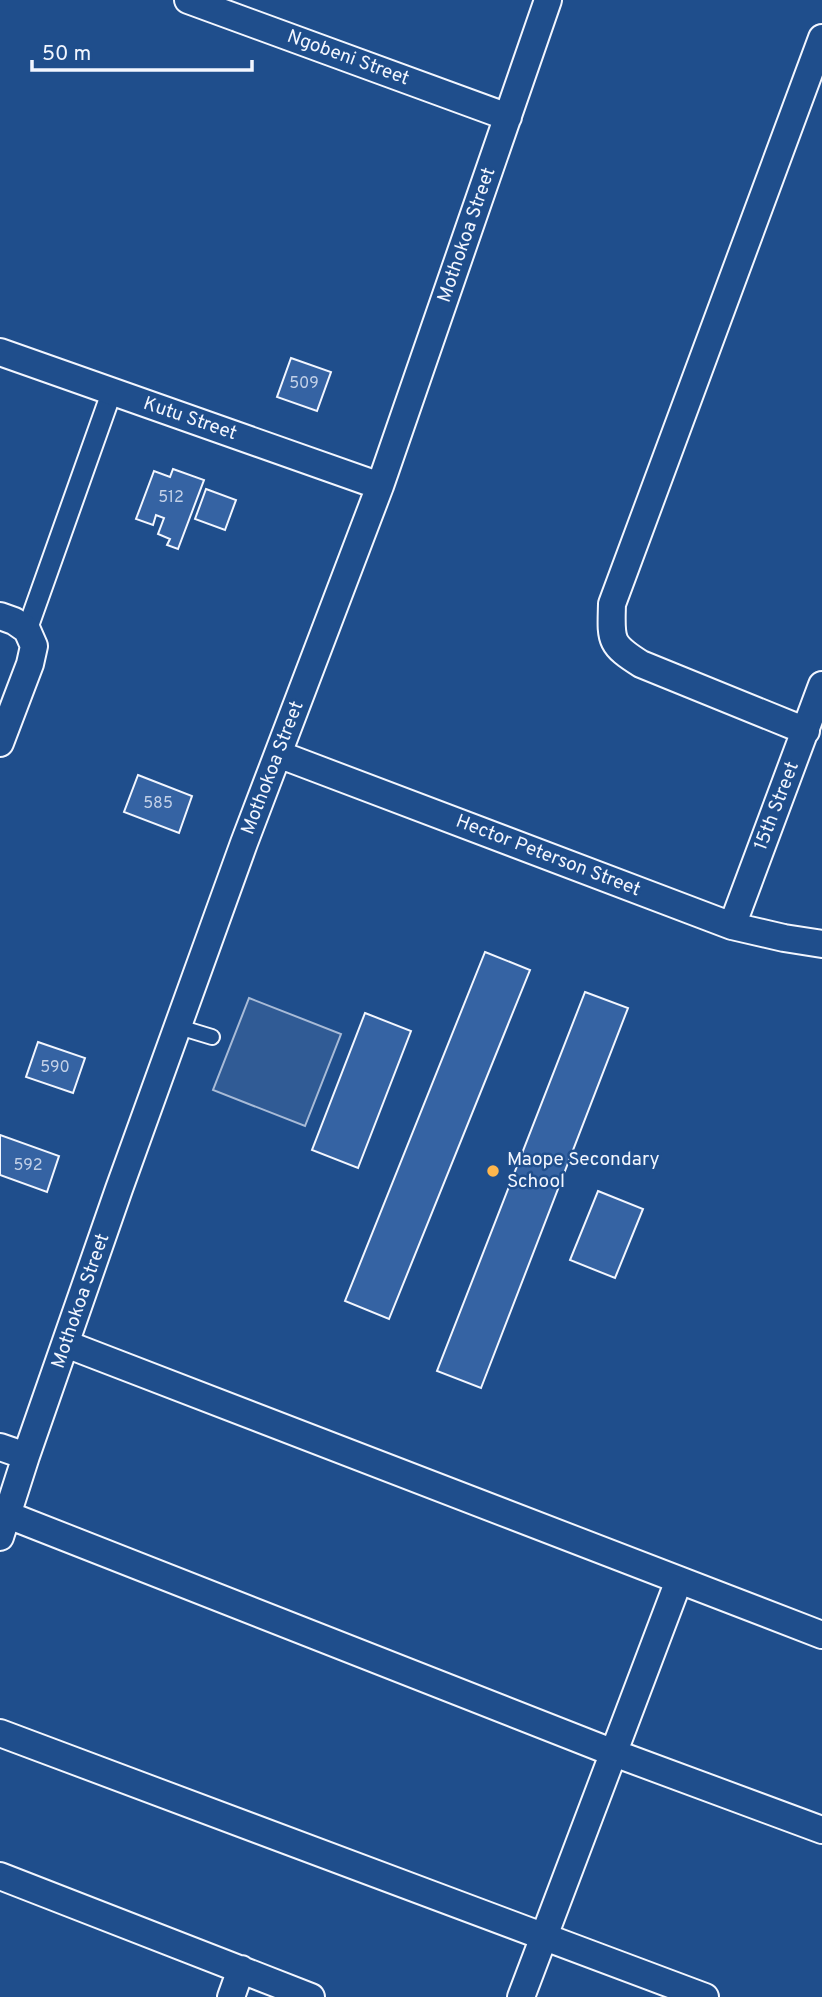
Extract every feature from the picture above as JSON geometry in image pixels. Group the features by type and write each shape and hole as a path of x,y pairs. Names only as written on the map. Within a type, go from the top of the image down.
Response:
{"street":[{"name":"Ngobeni Street","path":"188,0 508,117"},
{"name":"Mothokoa Street","path":"4,1526 119,1189 244,843 380,486 548,0"},
{"path":"806,731 641,664 622,652 611,635 612,604 822,38"},
{"name":"Kutu Street","path":"0,352 380,486"},
{"path":"27,630 112,391"},
{"path":"0,616 27,630 34,646 0,743"},
{"name":"15th Street","path":"732,926 822,685"},
{"name":"Hector Peterson Street","path":"278,754 732,926 822,944"},
{"path":"66,1344 822,1635"},
{"path":"0,1447 26,1456"},
{"path":"4,1526 822,1830"},
{"path":"521,1997 679,1580"},
{"path":"0,1732 705,1997"},
{"path":"0,1876 311,1997"},
{"path":"231,1997 241,1969"}],"lane":[{"path":"179,1027 212,1037"}],"shaded area":[{"path":"249,998 341,1034 305,1126 213,1090"}],"building":[{"path":"291,358 331,372 317,411 277,397"},
{"path":"173,469 204,480 178,549 167,545 170,539 158,534 164,518 156,515 153,525 136,519 154,471 170,477"},
{"path":"206,489 236,500 225,530 195,519"},
{"path":"138,775 192,796 179,833 124,812"},
{"path":"485,952 530,970 389,1319 345,1301"},
{"path":"585,992 628,1008 481,1388 437,1371"},
{"path":"365,1013 411,1031 358,1168 312,1150"},
{"path":"38,1042 85,1058 73,1093 26,1077"},
{"path":"0,1135 59,1156 47,1192 0,1175"},
{"path":"598,1191 643,1209 615,1278 570,1260"}],"place":[{"name":"Maope Secondary School","path":"493,1171"}]}
